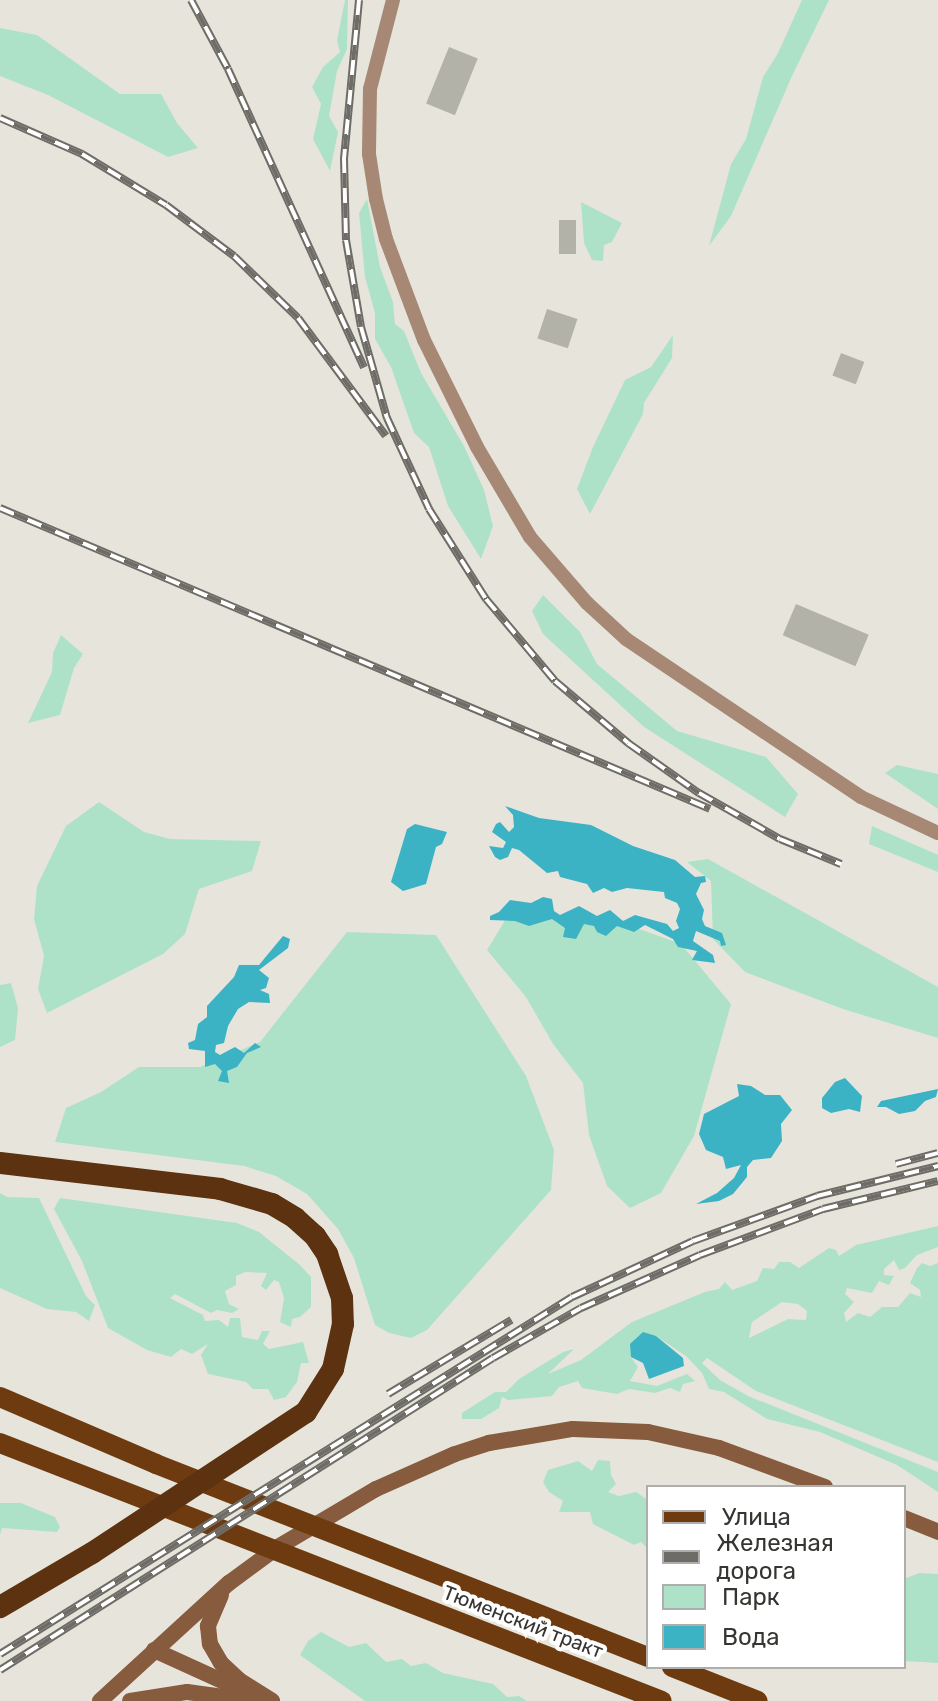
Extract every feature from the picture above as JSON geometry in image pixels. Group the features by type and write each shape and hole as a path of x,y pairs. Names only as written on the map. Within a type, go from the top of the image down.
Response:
{"highway":[{"path":"0,1163 220,1189 272,1204 295,1218 315,1236 327,1254 342,1298 343,1324 333,1369 306,1412 92,1553 0,1607"}],"main road":[{"name":"Тюменский тракт","path":"0,1397 156,1464 646,1656"},
{"path":"100,1701 229,1583 278,1547 376,1489 455,1454 531,1434 573,1429 648,1432 719,1448 820,1485"},
{"name":"Тюменский тракт","path":"0,1443 662,1701"},
{"path":"906,1519 938,1532"},
{"path":"229,1583 213,1608 208,1626 210,1644 221,1663 239,1680 270,1701"},
{"path":"154,1650 270,1701"},
{"path":"677,1669 758,1701"},
{"path":"130,1701 187,1692 254,1701"}],"street":[{"path":"393,0 370,89 369,154 386,239 424,340 477,447 530,537 587,603 626,639 861,797 938,833"}],"green space":[{"path":"345,0 348,0 347,49 337,71 329,116 338,132 330,171 313,139 321,104 312,87 323,67 340,52 337,40"},
{"path":"802,0 829,0 731,216 709,246 731,164 746,139 763,77 778,53"},
{"path":"0,28 37,35 120,94 161,94 177,123 198,148 168,157 48,95 0,76"},
{"path":"367,199 380,267 393,302 395,324 404,331 421,373 464,446 484,490 493,526 481,559 448,506 429,447 414,433 391,367 375,339 375,313 365,277 359,213"},
{"path":"581,202 622,223 612,242 604,245 603,261 592,260 584,243"},
{"path":"673,335 672,358 644,403 643,414 590,514 577,489 593,447 625,380 651,367"},
{"path":"543,595 580,632 597,664 677,731 766,757 798,794 785,817 644,727 543,634 532,611"},
{"path":"61,635 83,654 74,668 60,715 28,723 52,672 53,653"},
{"path":"897,765 938,774 938,809 885,773"},
{"path":"99,802 144,832 170,839 261,841 252,871 199,889 185,934 163,954 47,1013 38,989 44,956 34,919 37,886 66,826"},
{"path":"872,826 938,855 938,872 869,844"},
{"path":"708,859 938,987 938,1038 843,1009 745,972 713,939 711,881 687,862"},
{"path":"575,916 631,926 681,944 731,1004 694,1136 661,1193 630,1208 607,1186 589,1135 583,1083 553,1044 526,997 487,950 507,917"},
{"path":"347,932 436,935 526,1076 554,1150 551,1190 427,1330 411,1338 389,1333 375,1325 354,1258 338,1229 307,1194 276,1176 244,1166 55,1142 66,1108 101,1092 139,1067 200,1067 260,1042"},
{"path":"11,983 18,1008 15,1040 0,1047 0,985"},
{"path":"0,1193 7,1197 39,1198 86,1296 95,1305 89,1321 76,1312 47,1309 0,1288"},
{"path":"60,1198 237,1223 259,1232 300,1265 311,1277 311,1307 300,1317 292,1319 291,1327 280,1322 284,1298 279,1282 274,1280 266,1290 261,1286 267,1273 245,1272 236,1276 236,1285 225,1291 229,1304 239,1309 232,1313 217,1310 211,1313 175,1294 170,1298 203,1315 205,1321 219,1320 228,1327 230,1318 240,1318 242,1337 258,1340 262,1331 270,1331 263,1344 269,1349 303,1342 309,1363 301,1363 297,1382 286,1397 274,1400 268,1389 253,1389 246,1382 208,1374 201,1355 208,1344 192,1354 181,1349 171,1357 147,1350 108,1328 82,1261 54,1209"},
{"path":"938,1226 938,1247 917,1255 905,1268 899,1270 894,1260 884,1269 884,1275 894,1276 889,1285 879,1281 872,1293 847,1288 845,1294 854,1302 844,1313 846,1322 858,1313 870,1317 882,1307 898,1307 910,1293 921,1297 920,1290 910,1283 917,1268 922,1263 930,1266 938,1263 938,1462 756,1391 707,1358 702,1363 720,1380 748,1396 938,1472 938,1492 897,1465 820,1432 767,1419 724,1392 709,1389 702,1373 686,1356 656,1336 631,1357 638,1367 630,1381 657,1386 687,1374 695,1381 683,1384 680,1392 670,1388 655,1393 629,1389 617,1394 582,1388 578,1381 559,1387 552,1396 508,1400 502,1397 499,1408 481,1419 462,1419 462,1413 495,1392 506,1392 519,1379 563,1352 574,1349 548,1374 581,1360 632,1322 719,1289 725,1282 732,1290 757,1281 763,1268 774,1269 779,1262 790,1262 799,1268 829,1248 836,1250 839,1256 856,1245","holes":["782,1302 798,1304 807,1311 806,1320 788,1319 749,1338 752,1322"]},
{"path":"598,1460 610,1461 611,1475 616,1484 608,1492 619,1496 636,1492 646,1499 646,1547 641,1542 634,1545 593,1524 590,1512 559,1512 563,1501 549,1492 543,1482 548,1470 578,1461 592,1471"},
{"path":"0,1503 21,1503 55,1517 60,1527 57,1532 2,1528 0,1535"},
{"path":"919,1573 938,1574 938,1663 906,1661 906,1578"},
{"path":"321,1632 349,1647 366,1643 386,1662 402,1659 411,1666 426,1663 443,1673 493,1684 507,1697 519,1696 527,1701 365,1701 300,1655 308,1641"}],"water":[{"path":"505,806 539,818 591,825 633,846 675,860 695,877 705,876 706,882 701,883 696,894 704,910 702,919 705,926 722,933 726,945 721,946 720,941 696,931 693,941 713,955 715,963 692,960 697,951 678,947 673,939 645,925 634,932 617,926 606,936 597,932 594,926 584,924 576,939 563,937 565,928 552,919 529,926 515,921 490,920 490,916 499,912 510,900 531,903 543,897 552,899 554,911 560,915 579,906 597,916 610,910 623,921 635,915 667,924 673,931 679,928 676,921 680,909 677,903 665,898 664,892 627,888 612,892 604,888 593,893 587,884 560,877 558,871 547,873 519,850 512,848 508,857 500,860 495,857 489,846 503,848 506,842 492,832 496,824 500,822 509,832 514,827 513,815"},
{"path":"415,824 447,832 442,844 436,847 426,884 403,891 391,882 407,829"},
{"path":"283,936 290,939 288,948 259,970 269,978 266,988 260,990 269,994 270,1003 249,1002 238,1009 228,1026 224,1043 216,1045 215,1052 220,1055 235,1047 244,1053 255,1043 261,1047 247,1053 237,1067 227,1071 229,1083 218,1081 222,1071 215,1064 205,1067 205,1051 189,1049 188,1043 195,1040 198,1024 207,1017 207,1006 234,977 239,965 259,965"},
{"path":"845,1078 862,1096 860,1112 849,1109 831,1113 822,1108 822,1098 835,1082"},
{"path":"737,1084 751,1086 765,1095 780,1095 792,1110 781,1124 782,1141 771,1158 753,1160 747,1167 747,1177 733,1194 719,1201 696,1204 717,1193 734,1178 741,1165 726,1169 723,1157 706,1150 699,1134 704,1114 739,1096"},
{"path":"938,1089 936,1097 925,1101 915,1111 899,1114 886,1107 877,1107 881,1101"},
{"path":"643,1332 656,1336 683,1358 684,1366 649,1379 643,1363 631,1357 630,1344"}],"building":[{"path":"449,47 478,59 455,115 426,104"},
{"path":"559,220 576,220 576,254 559,254"},
{"path":"547,309 577,319 568,348 537,338"},
{"path":"841,353 864,362 856,384 832,375"},
{"path":"796,604 869,635 855,666 783,635"}],"railway":[{"path":"191,0 228,69 364,367"},
{"path":"359,0 344,158 346,240 361,327 387,418 429,509 486,599 555,681 628,743 699,793 780,839 841,864"},
{"path":"0,118 82,154 166,205 234,256 298,318 386,436"},
{"path":"0,508 710,809"},
{"path":"896,1164 938,1153"},
{"path":"0,1654 572,1297 693,1241 817,1196 938,1166"},
{"path":"0,1670 493,1358 581,1308 700,1255 823,1209 938,1181"},
{"path":"388,1394 511,1320"}]}
